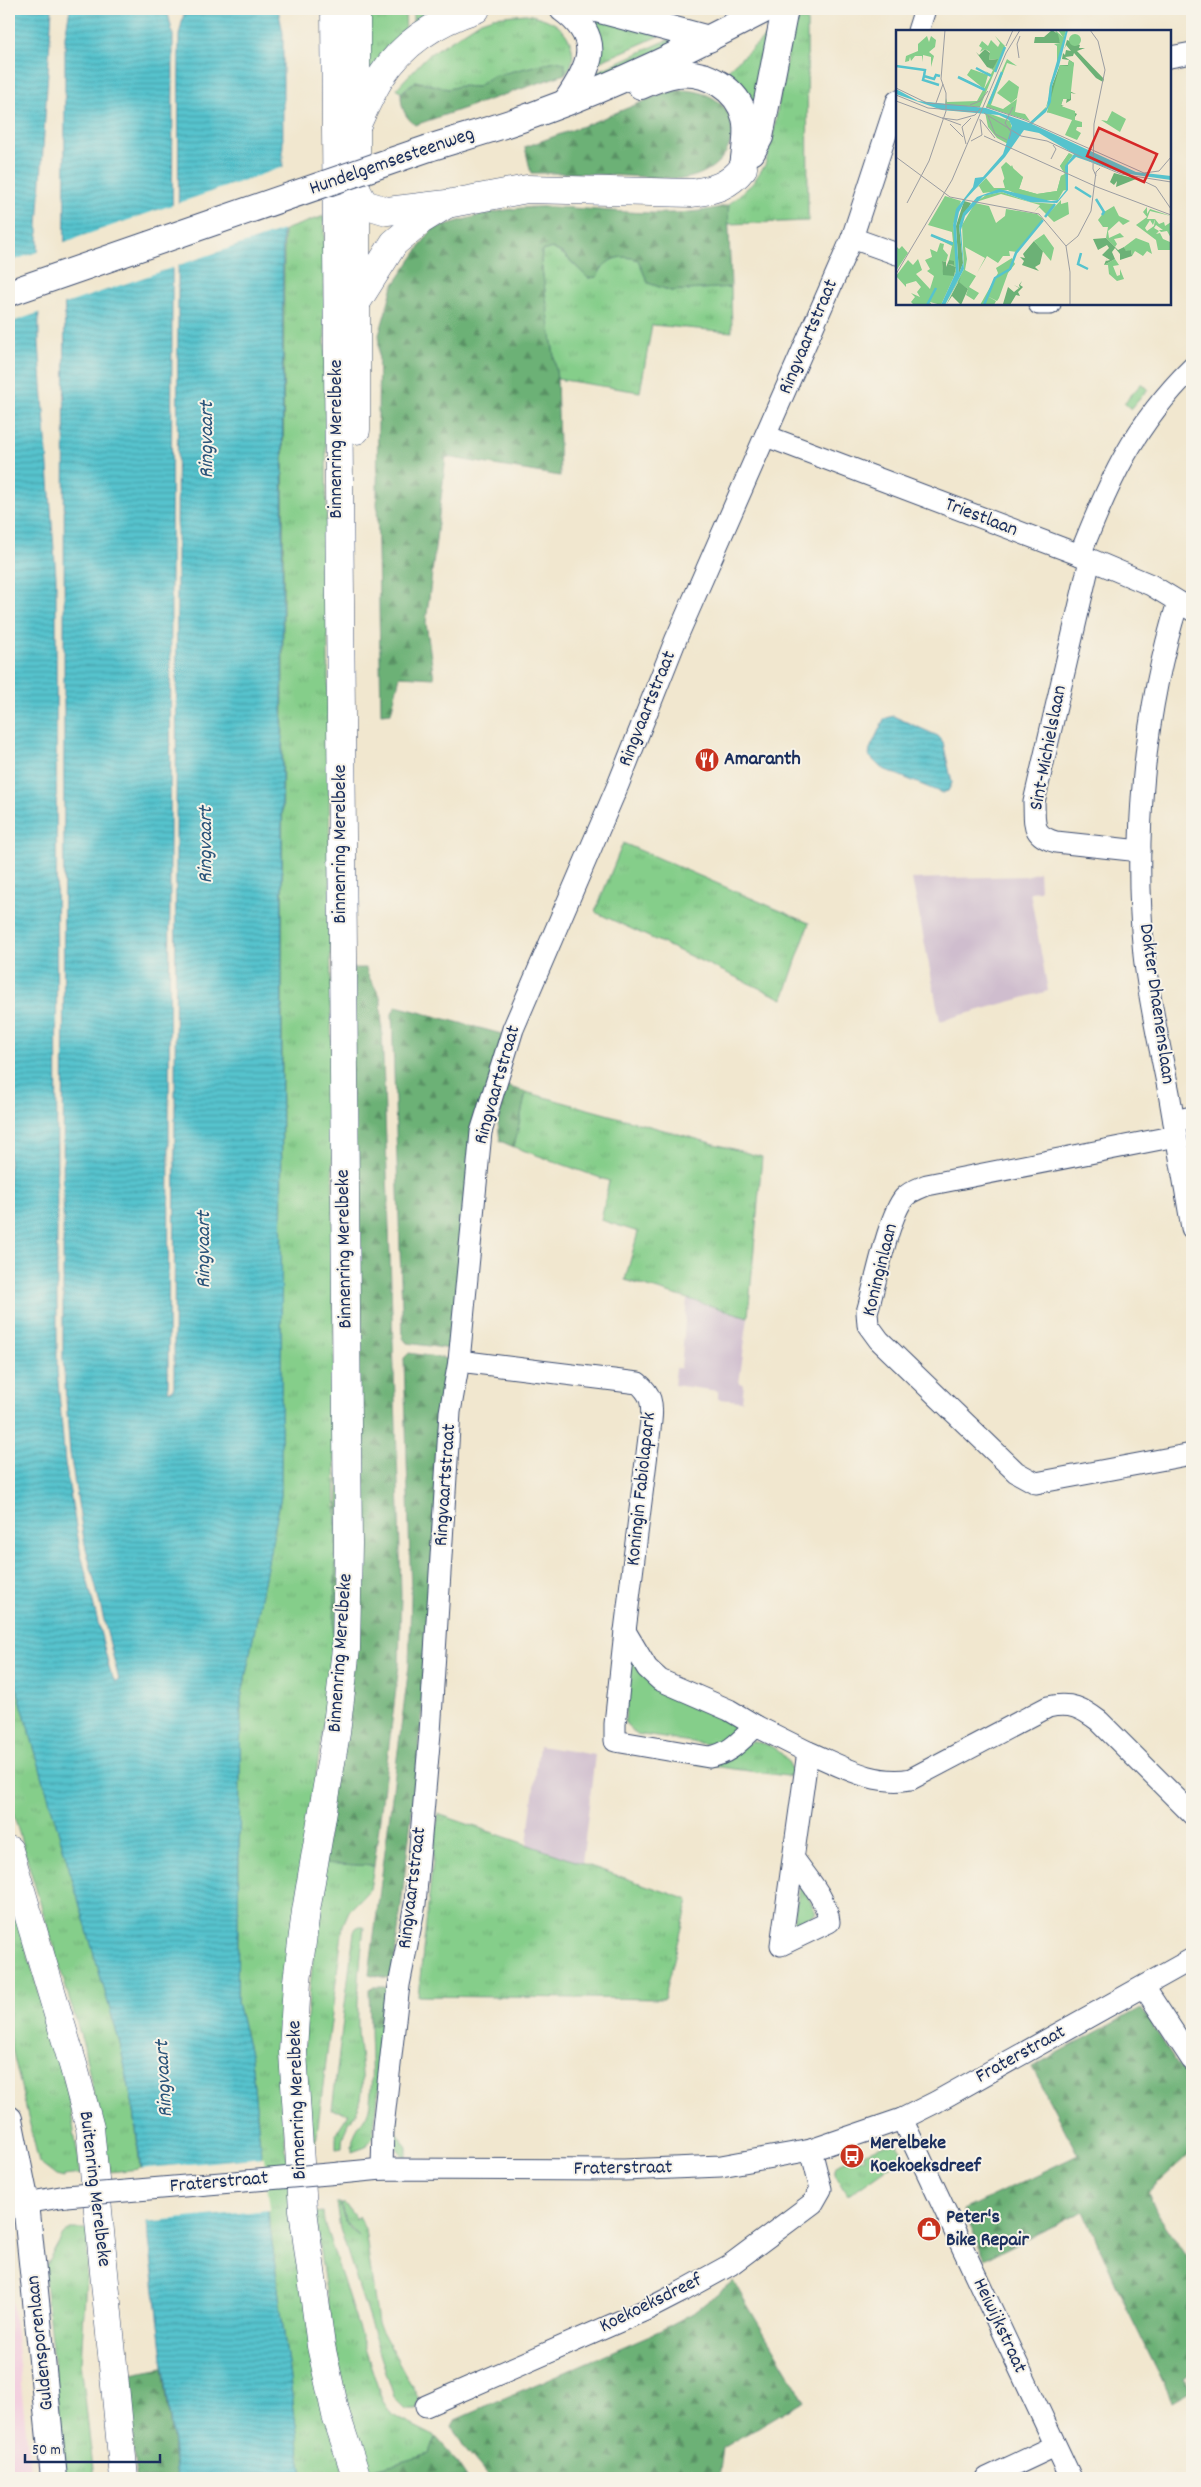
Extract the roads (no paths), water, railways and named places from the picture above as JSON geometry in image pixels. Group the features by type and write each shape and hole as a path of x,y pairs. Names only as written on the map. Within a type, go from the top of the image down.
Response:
{"highway":[{"name":"Binnenring Merelbeke","path":"335,9 338,554 348,1544 346,1649 336,1733 306,1911 297,1981 293,2052 304,2210 321,2346 336,2415 356,2478"},
{"path":"338,554 354,537 357,301 356,9"},
{"path":"356,125 381,76 409,44 437,24 476,9"},
{"path":"357,191 364,204 387,211 447,204 527,189 692,193 709,191 728,183 743,168"},
{"path":"357,301 394,243 420,221 447,204"},
{"name":"Buitenring Merelbeke","path":"9,1850 90,2128 124,2478"}],"main road":[{"path":"563,9 581,24 588,36 591,51 583,75 566,102"},
{"path":"596,9 709,39"},
{"name":"Hundelgemsesteenweg","path":"9,292 566,102 612,84 709,39 766,9"},
{"path":"743,168 760,137 785,9"},
{"path":"612,84 636,88 677,74 695,74 716,81 731,92 739,103 746,119 743,168"},
{"name":"Guldensporenlaan","path":"9,2119 17,2201 54,2478"}],"street":[{"path":"918,30 925,9"},
{"path":"1171,57 1192,53"},
{"name":"Ringvaartstraat","path":"382,2169 383,2127 399,1985 415,1904 430,1733 450,1412 459,1361 481,1132 513,1029 618,786 676,640 852,238 896,104"},
{"path":"852,238 896,254"},
{"name":"Sint-Michielslaan","path":"1140,851 1056,842 1045,839 1035,828 1034,802 1085,557 1121,458 1146,421 1192,368"},
{"name":"Triestlaan","path":"766,436 1085,557 1151,585 1185,606"},
{"name":"Dokter Dhaenenslaan","path":"1185,606 1165,644 1147,753 1140,851 1144,955 1157,1040 1181,1125 1192,1228"},
{"name":"Koninginlaan","path":"1181,1125 927,1185 909,1193 897,1208 867,1312 868,1325 879,1340 1016,1472 1036,1483 1192,1454"},
{"name":"Koningin Fabiolapark","path":"459,1361 638,1382 649,1393 653,1406 614,1724 615,1741 709,1757 720,1755 733,1749 756,1726"},
{"path":"625,1631 647,1668 660,1680 729,1710 808,1752 873,1779 899,1781 911,1779 1048,1707 1071,1704 1084,1710 1099,1721 1192,1814"},
{"path":"794,1859 808,1752"},
{"name":"Fraterstraat","path":"17,2201 382,2169 616,2170 721,2166 811,2150 902,2119 1192,1960"},
{"path":"1144,1987 1192,2060"},
{"name":"Heiwijkstraat","path":"902,2119 1071,2478"},
{"name":"Koekoeksdreef","path":"426,2406 648,2309 730,2265 813,2203 821,2189 811,2150"},
{"path":"987,2478 1055,2446"}],"water":[{"name":"Ringvaart","path":"9,9 52,9 38,226 39,343 56,577 57,1370 65,1463 80,1550 110,1671 115,1682 119,1680 84,1540 70,1453 63,1358 65,36 70,9 167,9 173,35 168,1389 170,1391 174,1389 179,35 185,9 278,9 283,33 281,1496 241,1699 237,2002 251,2058 263,2174 303,2478 177,2478 134,2111 120,2044 9,1661"},
{"path":"893,716 938,736 943,742 952,783 948,791 942,793 881,768 869,756 870,749 884,719"}],"place":[{"name":"Amaranth","path":"707,760"},
{"name":"Merelbeke Koekoeksdreef","path":"852,2156"},
{"name":"Peter's Bike Repair","path":"929,2229"}]}
